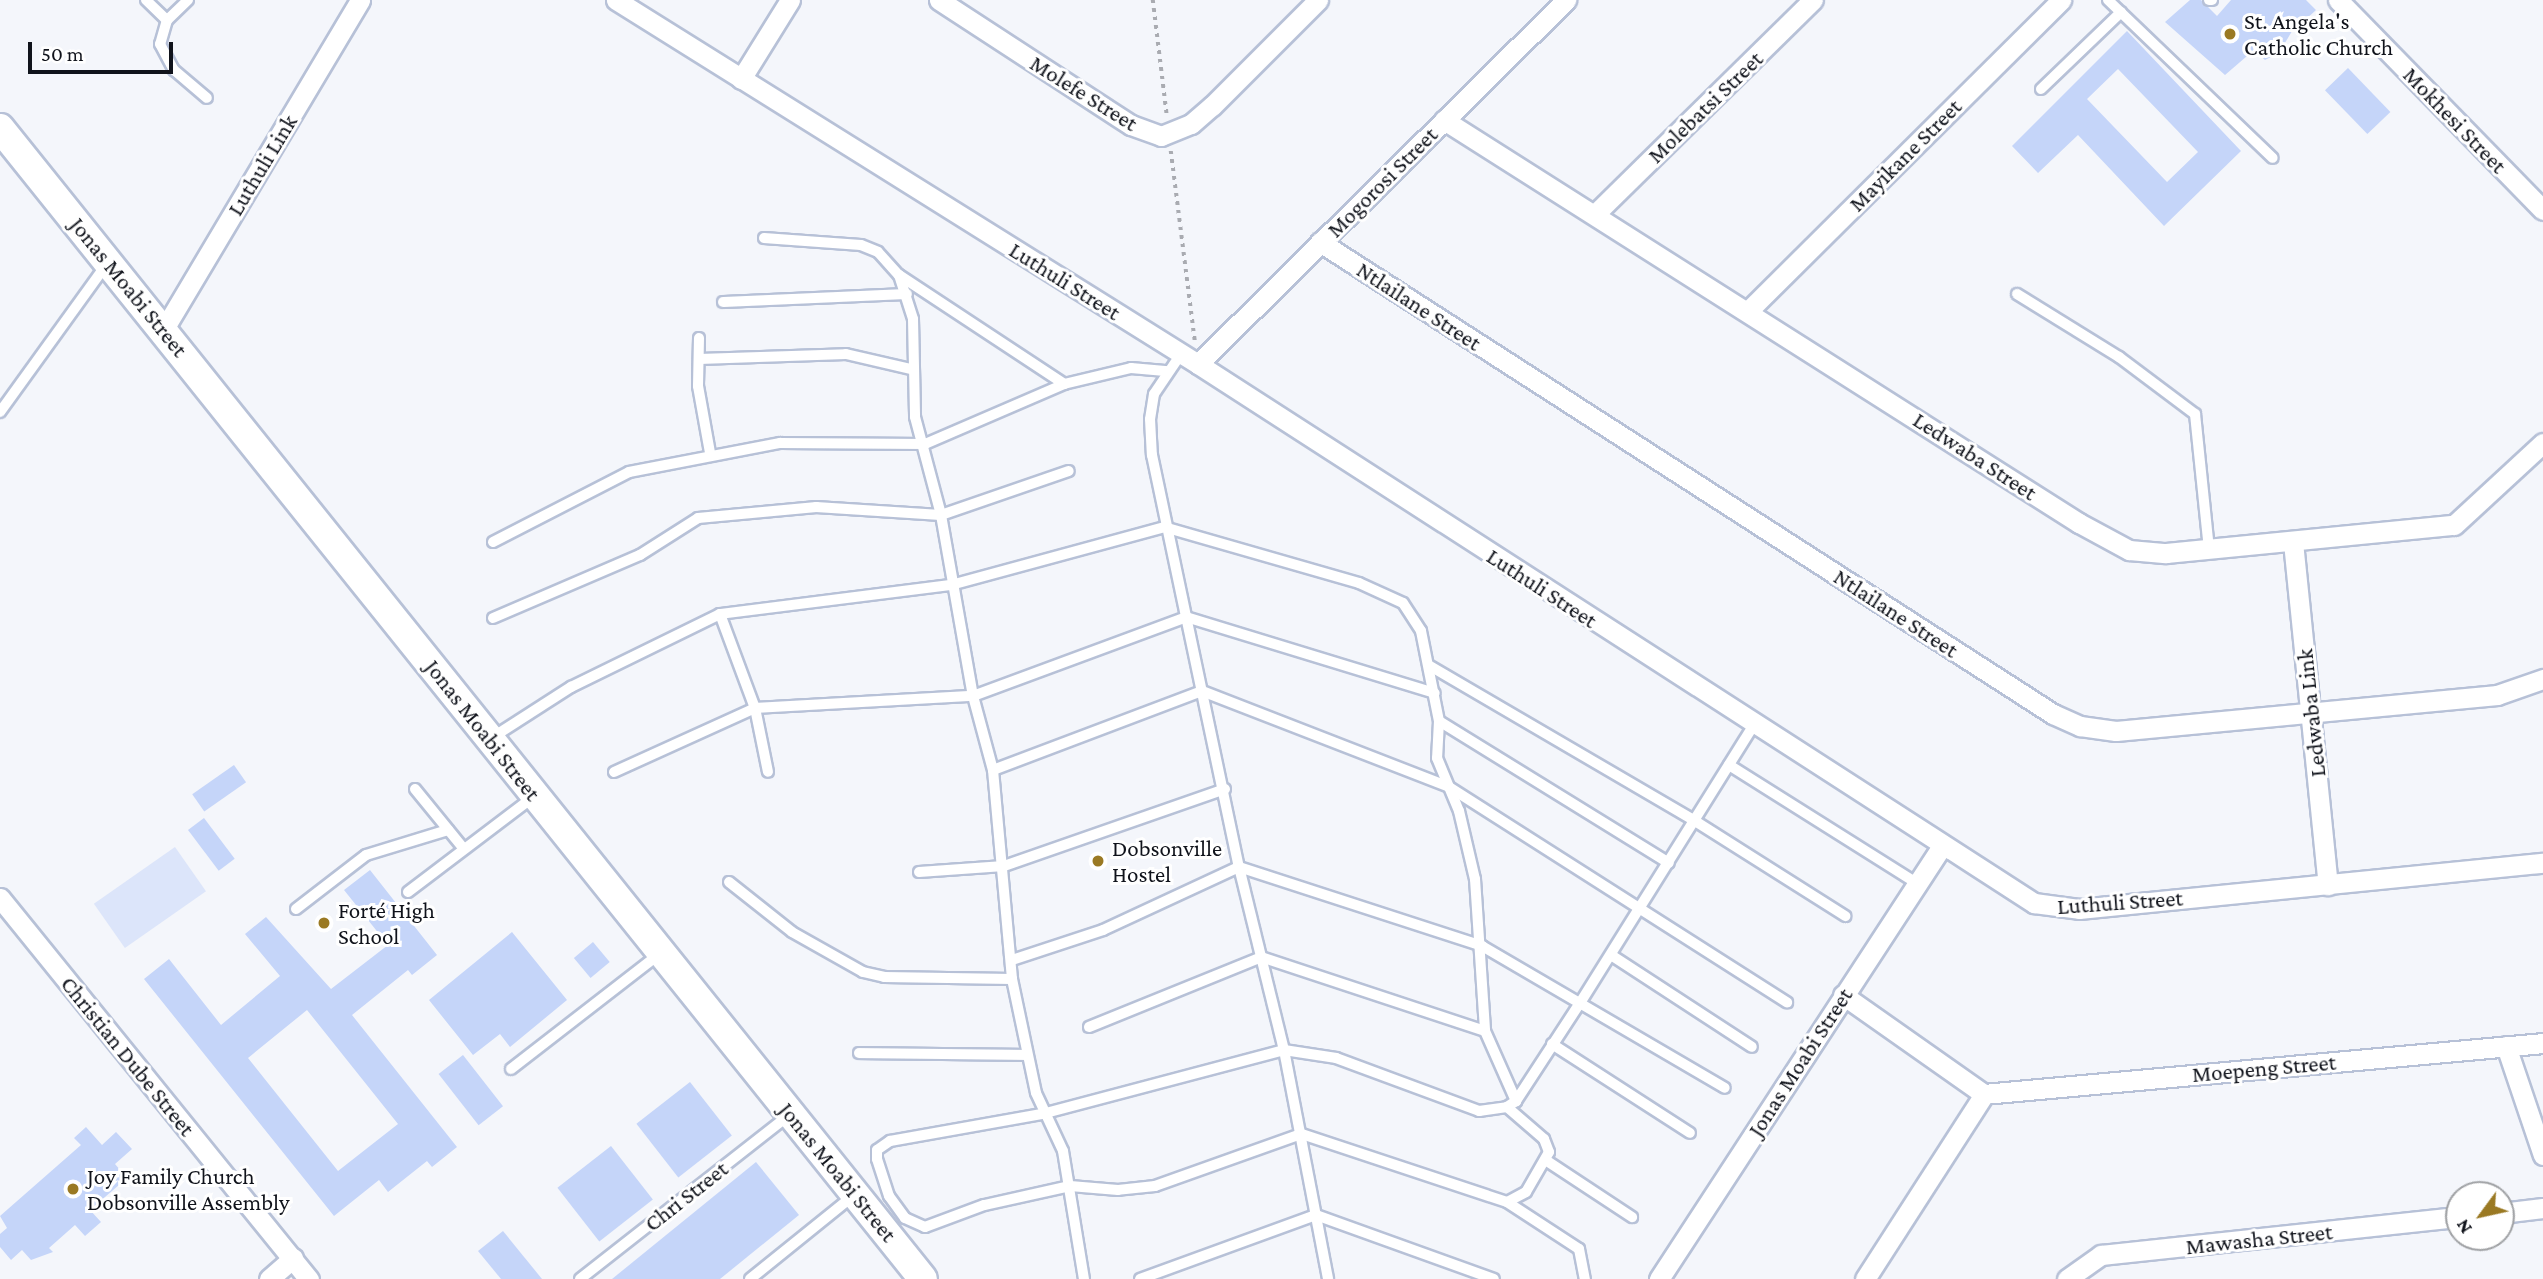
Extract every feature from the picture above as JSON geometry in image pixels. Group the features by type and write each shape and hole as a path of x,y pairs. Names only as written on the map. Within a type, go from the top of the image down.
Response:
{"street":[{"name":"Luthuli Link","path":"164,330 360,0"},
{"name":"Luthuli Street","path":"616,0 1198,364 2016,894 2050,909 2543,863"},
{"path":"741,79 790,0"},
{"name":"Molefe Street","path":"939,0 1131,125 1161,136 1191,124 1212,106 1318,0"},
{"name":"Mogorosi Street","path":"1198,364 1566,0"},
{"name":"Molebatsi Street","path":"1596,213 1813,0"},
{"name":"Mayikane Street","path":"1749,310 2061,0"},
{"name":"Mokhesi Street","path":"2337,0 2543,210"},
{"name":"Ledwaba Street","path":"1444,120 1596,213 2114,544 2144,553 2209,550 2454,525 2543,443"},
{"name":"Jonas Moabi Street","path":"0,128 923,1279"},
{"name":"Jonas Moabi Street","path":"0,144 43,182"},
{"name":"Ntlailane Street","path":"1320,242 2053,714 2080,726 2116,731 2497,695 2543,679"},
{"name":"Ledwaba Link","path":"2293,542 2328,884"},
{"name":"Jonas Moabi Street","path":"1659,1279 1942,846"},
{"name":"Christian Dube Street","path":"0,898 309,1279"},
{"path":"1843,995 1984,1094 1866,1279"},
{"name":"Moepeng Street","path":"1984,1094 2543,1043"},
{"path":"2506,1046 2543,1155"},
{"path":"2515,1211 2543,1208"},
{"name":"Mawasha Street","path":"2067,1279 2101,1255 2445,1218"},
{"path":"268,1279 293,1258"}],"lane":[{"path":"146,0 167,20"},
{"path":"188,0 167,20 160,44 174,70 207,98"},
{"path":"2109,0 2273,158"},
{"path":"2041,89 2121,12"},
{"path":"764,238 861,245 878,252 899,275 1064,384"},
{"path":"0,412 108,261"},
{"path":"899,275 907,294 915,347 911,369 914,409 941,515 951,585 973,696 993,770 1004,866 1012,979 1026,1055 1042,1114 1057,1136 1070,1186 1084,1279"},
{"path":"723,302 907,294"},
{"path":"2017,294 2141,372 2195,414 2209,550"},
{"path":"699,338 701,415 710,453"},
{"path":"1181,354 1154,394 1150,419 1164,527 1224,789 1238,867 1284,1049 1328,1279"},
{"path":"699,359 846,355 911,369"},
{"path":"493,542 629,472 693,462 710,453 780,443 925,444 1064,384 1131,368 1168,372"},
{"path":"493,618 640,555 698,517 816,507 941,515 1069,471"},
{"path":"491,739 570,687 720,614 951,585 1164,527 1388,594 1413,615 1430,666 1439,721 1437,758 1471,856 1482,946 1485,1031 1512,1104 1544,1139 1549,1152 1547,1161 1522,1197 1507,1202"},
{"path":"720,614 755,708 768,772"},
{"path":"614,772 755,708 973,696 1186,617 1435,693"},
{"path":"1430,666 1696,821 1845,916"},
{"path":"993,770 1202,691 1449,787 1639,911 1787,1002"},
{"path":"1439,721 1669,863"},
{"path":"1585,1279 1579,1249 1507,1202 1301,1134 1155,1186 1118,1190 1070,1186 984,1205 925,1227 905,1218 889,1196 877,1159 883,1144 1042,1114 1284,1049 1336,1058 1479,1111 1512,1104 1611,955 1754,724"},
{"path":"1729,765 1918,884"},
{"path":"415,789 464,849"},
{"path":"919,872 1004,866 1224,789"},
{"path":"408,892 535,795"},
{"path":"296,909 366,855 448,830"},
{"path":"1012,960 1103,930 1238,867 1482,946 1725,1088"},
{"path":"729,882 792,932 840,963 863,972 884,977 1012,979"},
{"path":"511,1069 662,953"},
{"path":"1611,955 1752,1048"},
{"path":"1089,1027 1261,957 1485,1031"},
{"path":"1552,1044 1690,1133"},
{"path":"859,1053 1026,1055"},
{"name":"Chri Street","path":"580,1279 791,1113"},
{"path":"1547,1161 1632,1217"},
{"path":"750,1279 856,1194"},
{"path":"1140,1279 1316,1215 1493,1279"}],"path":[{"path":"1153,0 1198,364"}],"shaded area":[{"path":"175,847 206,891 125,948 94,904"}],"building":[{"name":"St. Angela's Catholic Church","path":"2190,0 2201,0 2217,16 2231,0 2306,0 2316,10 2301,24 2298,21 2279,53 2265,60 2254,50 2225,75 2165,22"},
{"path":"2127,31 2241,151 2164,226 2078,135 2038,173 2012,146","holes":["2118,69 2198,152 2167,182 2087,99"]},
{"path":"2348,68 2390,112 2367,134 2325,90"},
{"path":"234,765 246,782 204,811 192,794"},
{"path":"204,818 235,859 219,871 188,830"},
{"path":"370,870 437,955 412,975 408,970 352,1015 457,1147 432,1167 427,1161 388,1192 379,1180 334,1216 144,979 169,959 221,1025 280,976 245,934 266,917 331,989 388,945 344,890","holes":["307,1010 398,1124 338,1171 248,1058"]},
{"path":"512,932 567,1000 510,1047 500,1034 473,1055 429,1000"},
{"path":"593,942 610,962 591,978 574,958"},
{"path":"463,1055 503,1106 479,1125 439,1074"},
{"path":"690,1082 732,1136 678,1177 636,1124"},
{"name":"Joy Family Church Dobsonville Assembly","path":"86,1127 102,1145 116,1132 132,1149 115,1164 127,1178 90,1210 101,1222 85,1236 75,1225 49,1248 53,1252 31,1260 22,1250 11,1260 0,1247 0,1234 7,1228 0,1216 81,1145 74,1138"},
{"path":"611,1146 653,1200 599,1241 557,1188"},
{"path":"756,1162 799,1215 720,1279 612,1279"},
{"path":"503,1231 542,1279 501,1279 478,1251"}],"place":[{"name":"St. Angela's Catholic Church","path":"2230,34"},
{"name":"Dobsonville Hostel","path":"1098,861"},
{"name":"Forté High School","path":"324,923"},
{"name":"Joy Family Church Dobsonville Assembly","path":"73,1189"}]}
